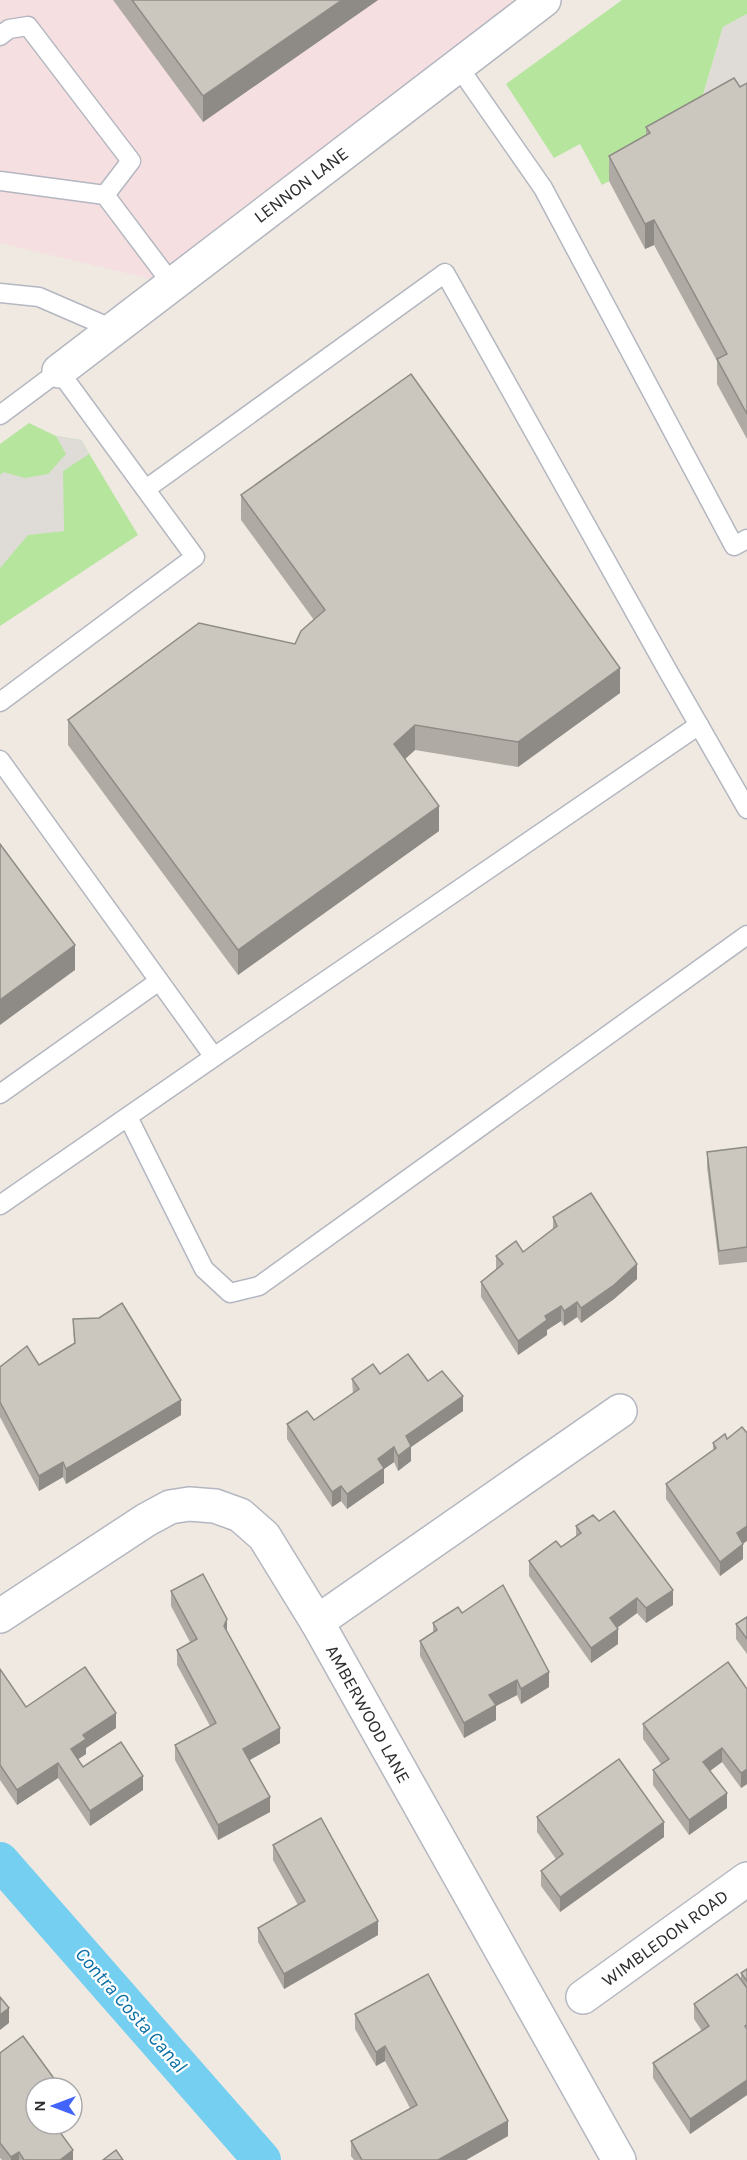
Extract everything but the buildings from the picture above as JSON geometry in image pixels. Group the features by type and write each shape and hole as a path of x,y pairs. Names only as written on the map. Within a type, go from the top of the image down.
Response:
{"street":[{"name":"LENNON LANE","path":"59,371 458,66 533,3"},
{"path":"317,1622 620,1411"},
{"name":"AMBERWOOD LANE","path":"0,1616 146,1520 170,1507 189,1504 215,1506 240,1515 264,1536 317,1622 619,2160"},
{"name":"WIMBLEDON ROAD","path":"583,1996 747,1879"}],"lane":[{"path":"0,36 9,29 28,26 131,161 105,195"},
{"path":"458,66 543,188 734,546 747,539"},
{"path":"0,181 105,195 172,284"},
{"path":"146,489 445,273 747,808"},
{"path":"0,293 39,297 113,329"},
{"path":"0,415 59,371 195,557 0,702"},
{"path":"0,1204 699,725"},
{"path":"0,760 214,1057"},
{"path":"128,1117 204,1269 230,1293 259,1286 747,935"},
{"path":"0,1094 159,981"}],"shaded area":[{"path":"0,0 544,0 172,284 0,243"},
{"path":"747,14 747,97 701,103 723,27"},
{"path":"56,436 81,440 89,454 63,471 64,531 28,535 0,568 0,475 3,472 25,478 48,474 66,454"}],"green space":[{"path":"622,0 747,0 747,14 723,27 701,102 650,159 602,185 580,144 554,158 506,84"},
{"path":"29,423 56,436 81,440 138,535 0,626 0,444"}],"waterway":[{"name":"Contra Costa Canal","path":"0,1861 262,2160"}]}
